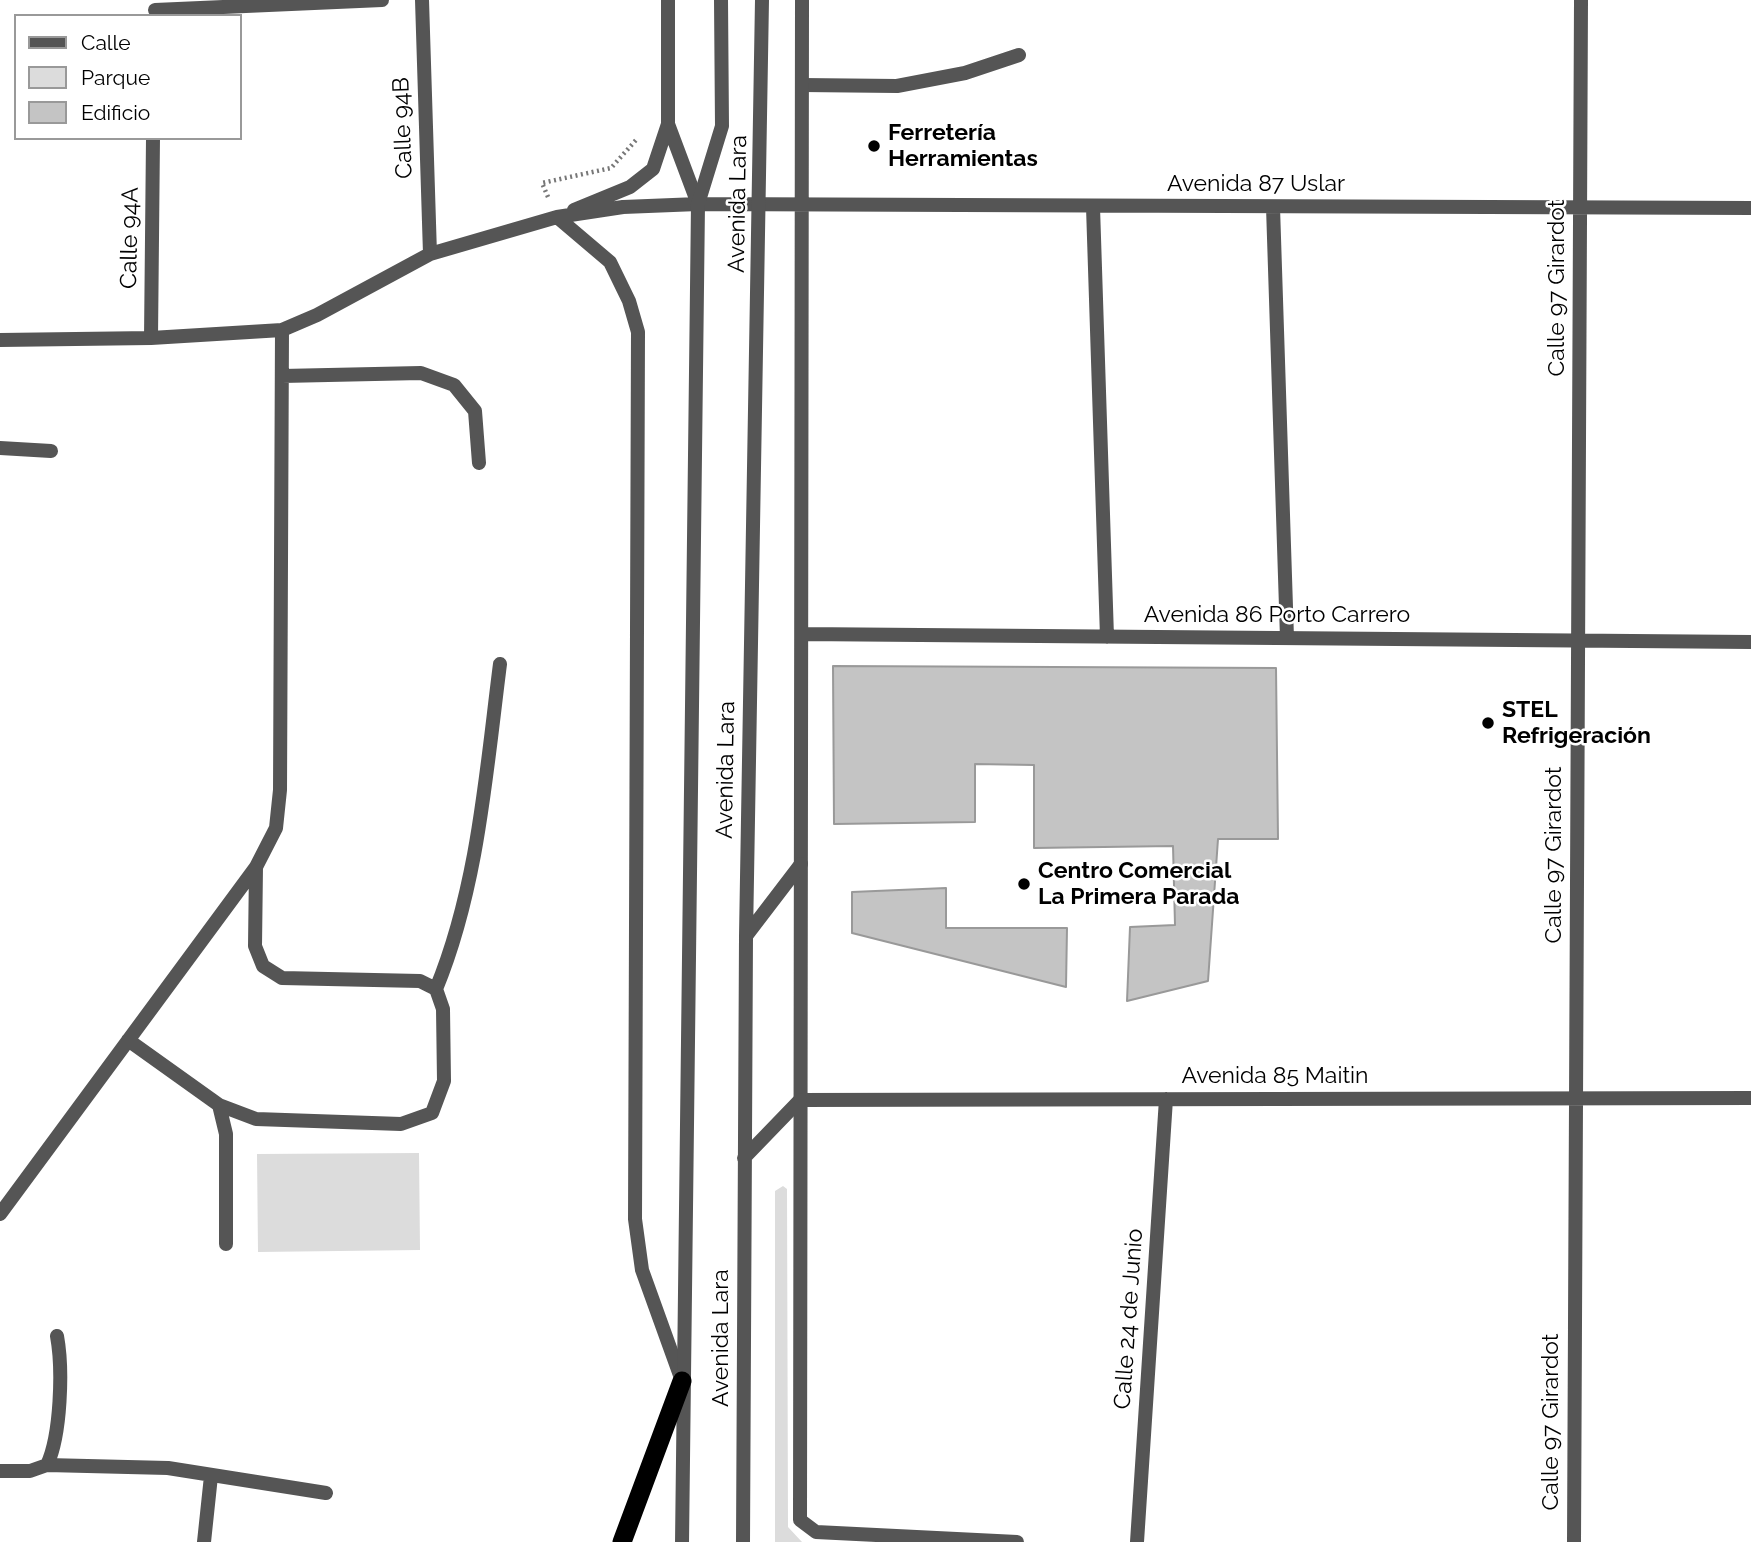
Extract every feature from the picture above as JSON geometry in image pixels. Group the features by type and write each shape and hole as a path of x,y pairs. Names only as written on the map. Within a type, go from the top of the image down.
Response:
{"highway":[{"path":"622,1542 682,1381"}],"street":[{"path":"155,9 383,0"},
{"name":"Calle 94B","path":"422,0 430,254"},
{"name":"Avenida Lara","path":"668,0 668,124 698,204"},
{"name":"Avenida Lara","path":"682,1542 698,204 722,126 721,0"},
{"name":"Avenida Lara","path":"743,1542 746,936 761,204 762,0"},
{"path":"802,0 800,1520 816,1532 1017,1542"},
{"name":"Calle 97 Girardot","path":"1574,1542 1581,0"},
{"path":"802,85 897,86 965,73 1019,55"},
{"path":"0,340 151,338 282,330 317,315 430,254 557,217 630,187 653,169 668,124"},
{"name":"Calle 94A","path":"151,338 153,140"},
{"name":"Avenida 87 Uslar","path":"557,217 623,207 698,204 1751,208"},
{"path":"1093,206 1107,637"},
{"path":"1273,207 1287,638"},
{"name":"Avenida Lara","path":"557,217 610,262 629,301 638,332 635,1219 642,1270 682,1381"},
{"path":"0,1214 256,867 275,828 280,790 282,330"},
{"path":"282,376 421,373 454,385 475,411 479,463"},
{"path":"0,448 51,450"},
{"name":"Avenida 86 Porto Carrero","path":"802,634 1751,642"},
{"path":"128,1040 219,1105 256,1119 401,1124 432,1113 444,1081 443,1009 436,989 455,942 480,818 500,664"},
{"path":"746,936 801,864"},
{"path":"256,867 255,946 262,966 282,978 420,981 436,989"},
{"name":"Avenida 85 Maitin","path":"800,1100 1751,1098"},
{"name":"Calle 24 de Junio","path":"1137,1542 1166,1099"},
{"path":"744,1158 800,1100"},
{"path":"219,1105 226,1134 226,1244"},
{"path":"47,1465 55,1448 60,1356 57,1336"},
{"path":"0,1471 30,1471 47,1465 168,1468 326,1493"},
{"path":"204,1542 211,1475"}],"path":[{"path":"557,217 542,183 611,168 639,138 668,124"}],"green space":[{"path":"419,1153 420,1250 258,1252 257,1154"},
{"path":"783,1186 787,1189 788,1527 802,1542 775,1542 775,1191"}],"building":[{"name":"Centro Comercial La Primera Parada","path":"833,666 1276,668 1278,839 1218,839 1208,981 1127,1001 1130,927 1175,925 1173,846 1034,848 1034,765 975,764 975,822 834,824"},
{"path":"946,888 946,928 1067,928 1066,987 852,933 852,892"}],"place":[{"name":"Ferretería Herramientas","path":"874,146"},
{"name":"STEL Refrigeración","path":"1488,723"},
{"name":"Centro Comercial La Primera Parada","path":"1024,884"}]}
